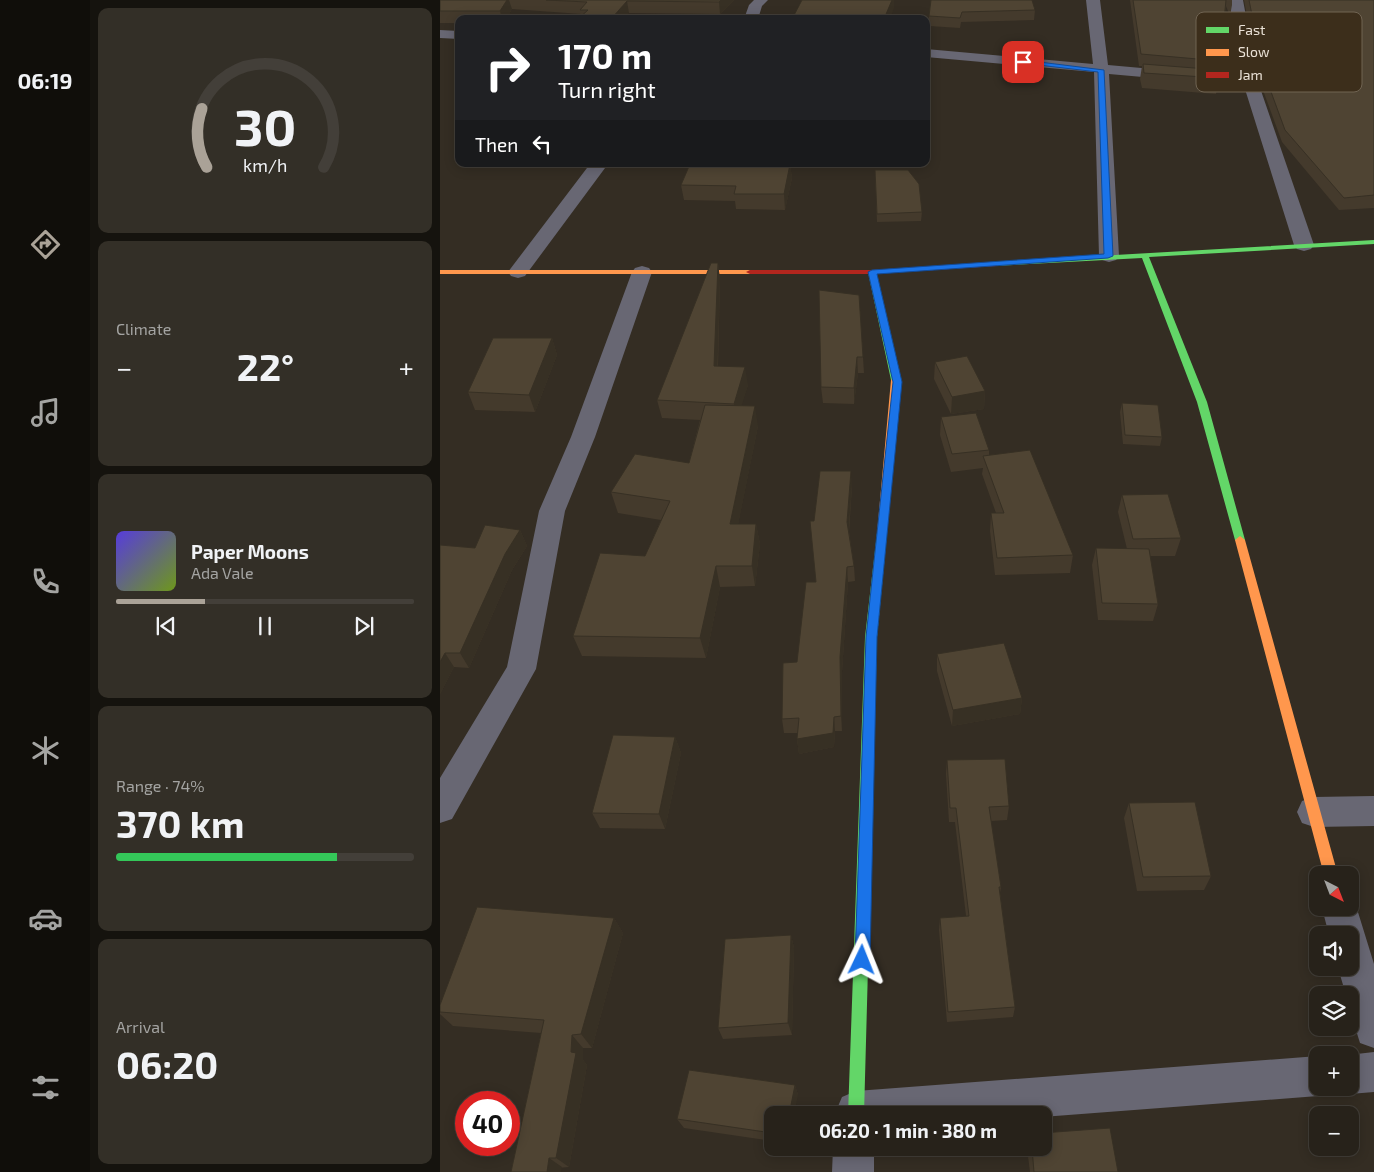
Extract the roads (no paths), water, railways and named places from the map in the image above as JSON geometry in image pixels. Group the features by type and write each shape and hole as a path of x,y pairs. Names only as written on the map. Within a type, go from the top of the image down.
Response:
{"street":[{"path":"752,15 756,5 761,0"},
{"path":"1093,0 1101,70 1108,256"},
{"path":"440,34 455,35"},
{"path":"930,52 1196,78"},
{"path":"1253,92 1304,245"},
{"path":"518,272 597,167"},
{"path":"440,272 872,272 1108,256 1374,242"},
{"path":"1144,254 1202,402 1329,866"},
{"path":"440,808 521,670 552,511 583,436 642,272"},
{"path":"856,1106 872,637 898,382 872,272"},
{"path":"1314,812 1374,811"},
{"path":"1359,976 1374,1029"},
{"path":"1359,1073 1374,1072"},
{"path":"1029,1106 1309,1077"},
{"path":"853,1172 854,1156"}]}
